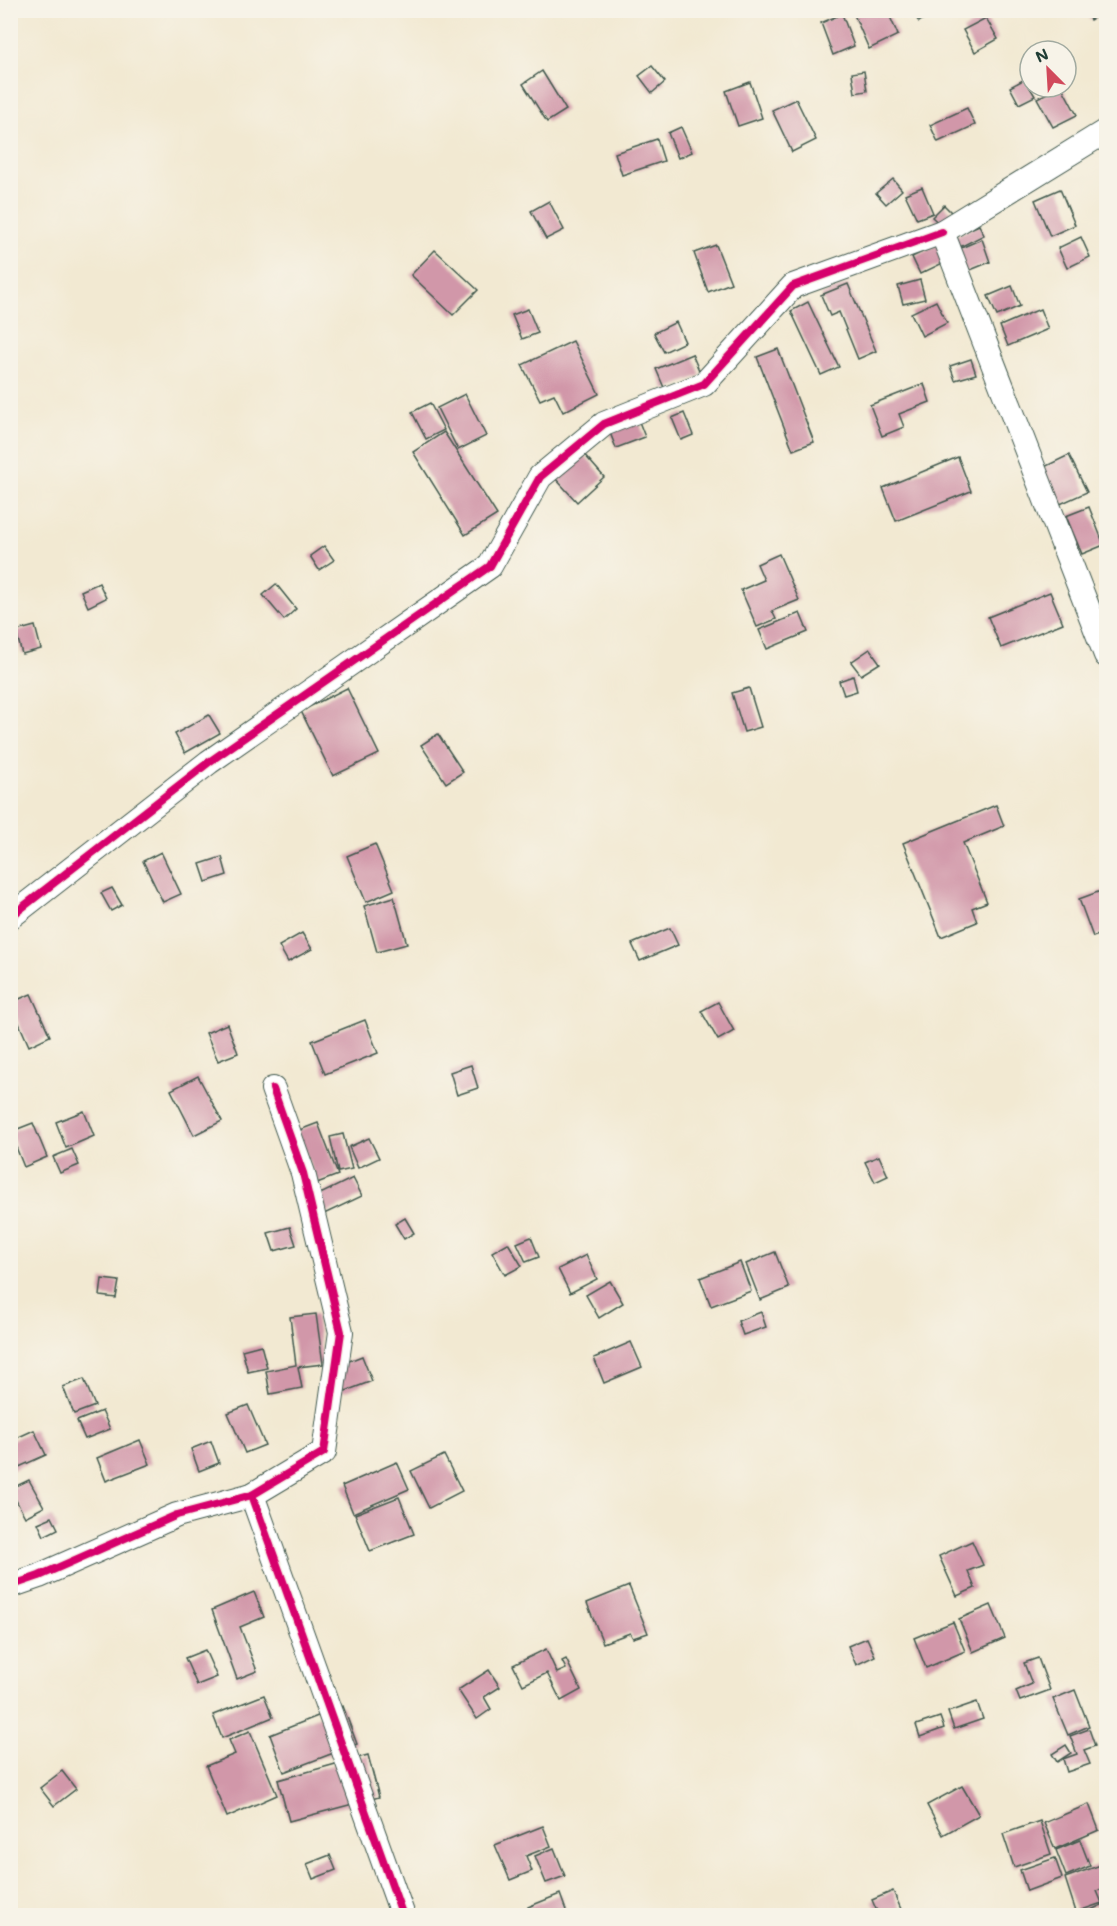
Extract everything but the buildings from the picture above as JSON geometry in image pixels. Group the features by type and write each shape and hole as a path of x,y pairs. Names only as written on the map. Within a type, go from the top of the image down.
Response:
{"street":[{"path":"10,917 209,762 490,566 540,477 604,424 704,384 793,286 942,232 1107,131"},
{"path":"942,232 1107,655"},
{"path":"10,1586 39,1576 177,1515 252,1495 324,1452 340,1332 303,1173 273,1089"},
{"path":"252,1495 403,1916"}],"cycle path":[{"path":"10,917 209,762 490,566 540,477 604,424 704,384 793,286 942,232"},
{"path":"10,1586 39,1576 177,1515 252,1495 324,1452 341,1332 303,1173 273,1089"},
{"path":"252,1495 403,1916"}]}
